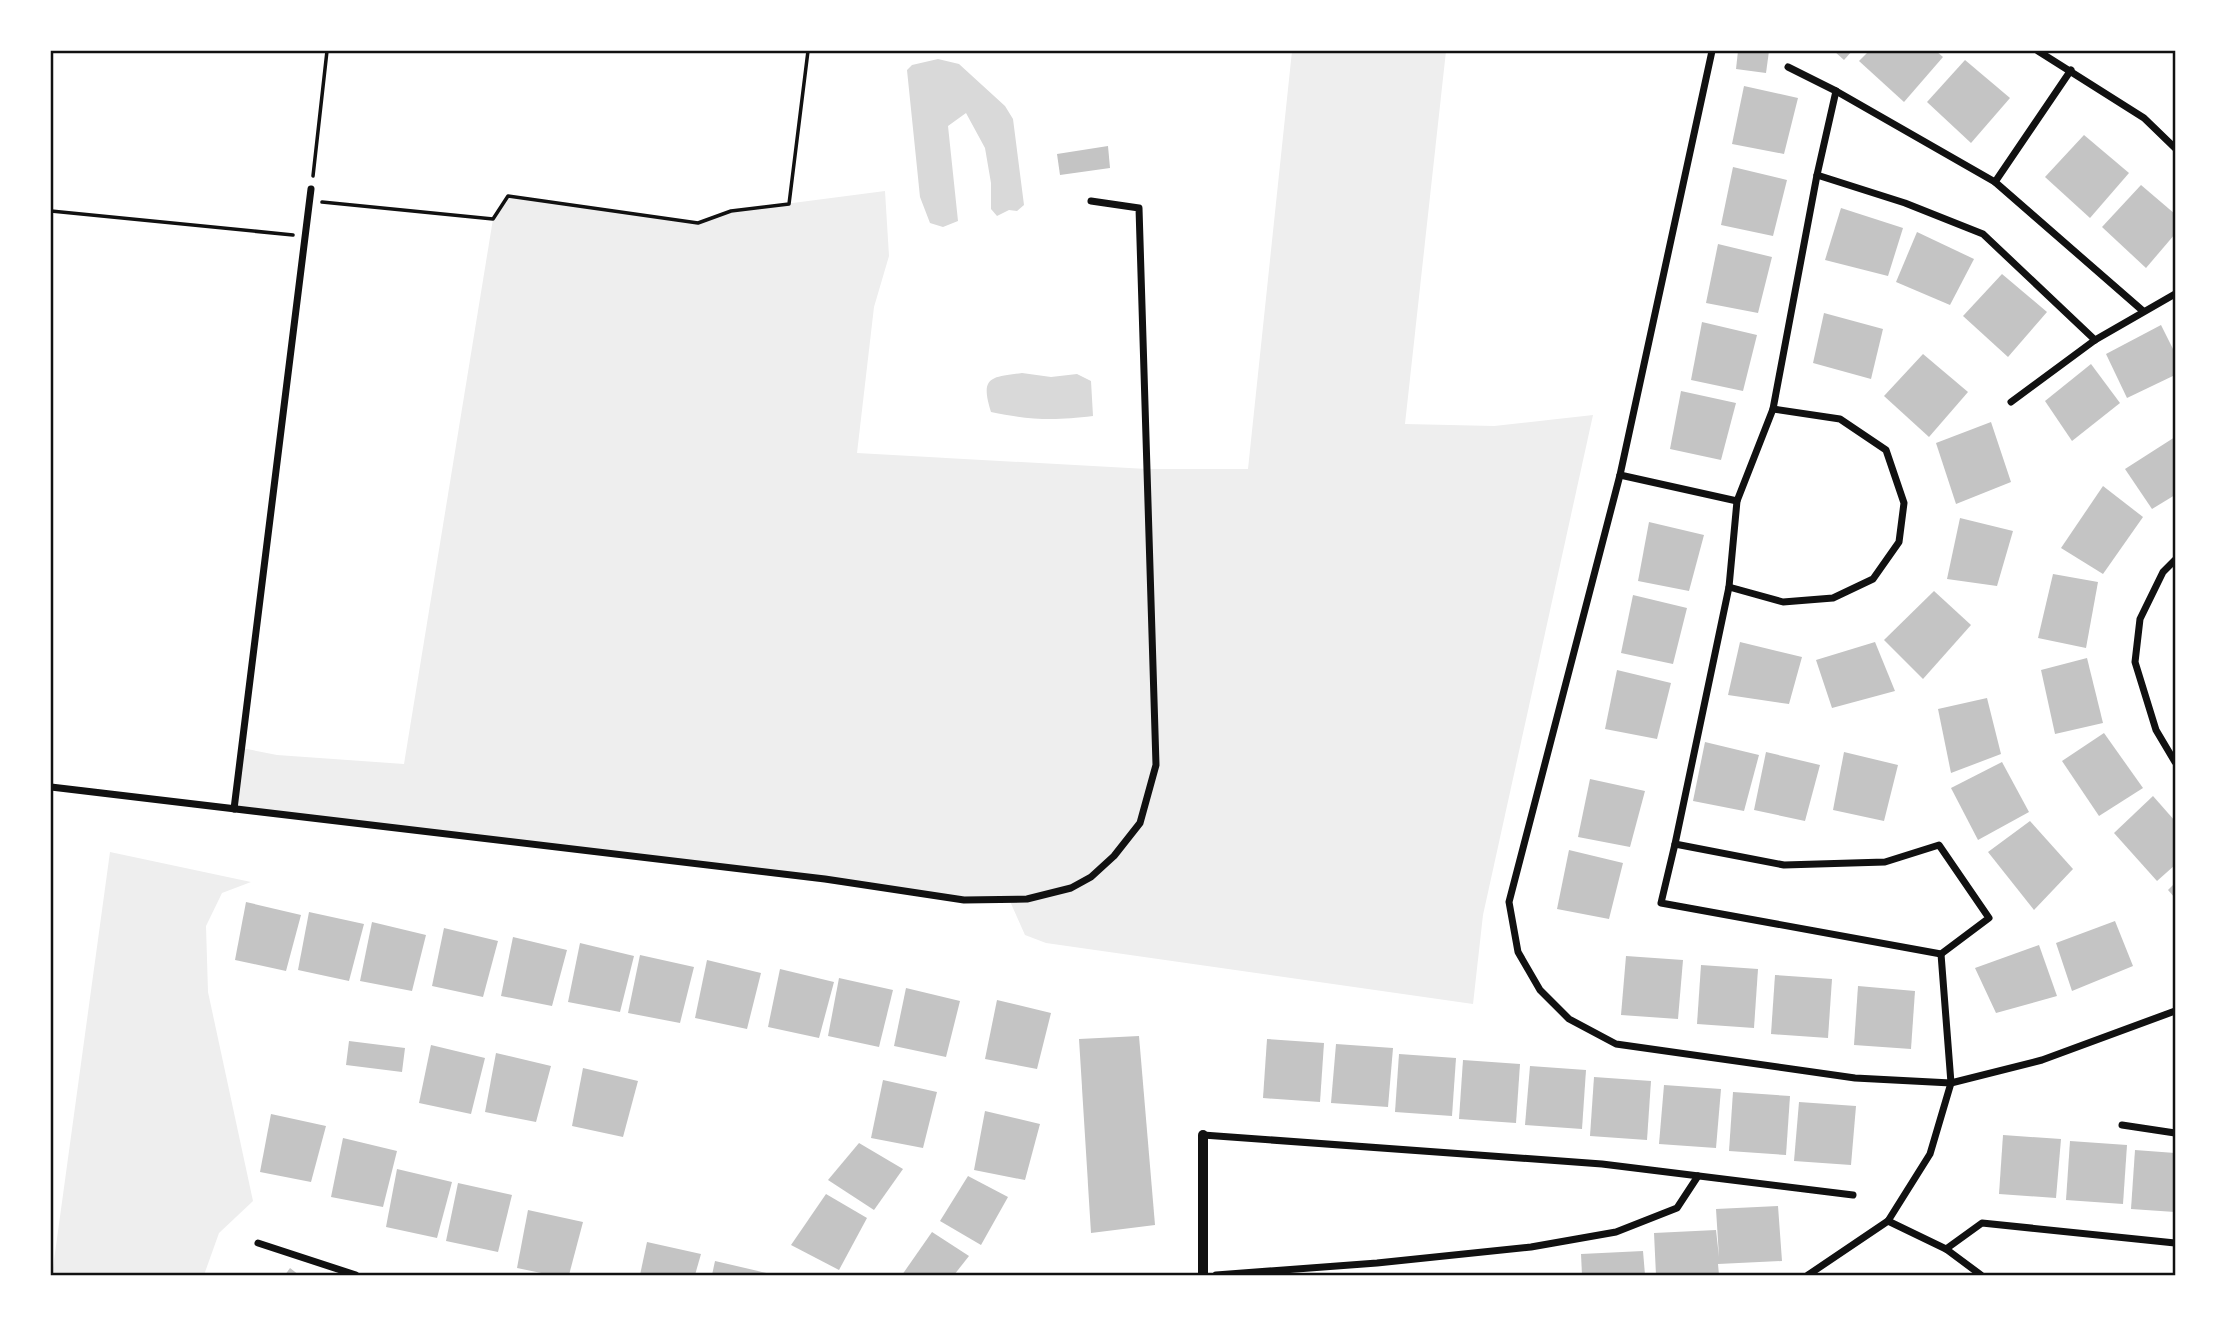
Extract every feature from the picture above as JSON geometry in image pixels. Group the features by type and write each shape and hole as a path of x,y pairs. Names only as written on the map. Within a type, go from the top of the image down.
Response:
{"street":[{"path":"1712,51 1620,475 1510,902 1518,952 1540,990 1569,1020 1616,1044 1854,1077 1951,1083 2042,1060 2175,1011"},
{"path":"2038,51 2144,118 2175,148"},
{"path":"1788,67 1836,91 1995,182 2143,311"},
{"path":"1995,182 2071,70"},
{"path":"1675,844 1784,864 1885,862 1939,845 1989,918 1941,954 1661,903 1728,587 1737,501 1773,410 1817,175 1836,91"},
{"path":"1817,175 1905,203 1983,234 2095,340"},
{"path":"234,808 311,189"},
{"path":"51,786 825,879 964,901 1027,899 1071,888 1091,877 1114,856 1140,822 1156,765 1139,208 1091,201"},
{"path":"2011,402 2095,340 2175,294"},
{"path":"1728,587 1783,602 1833,598 1873,579 1899,542 1904,503 1886,450 1840,419 1773,410"},
{"path":"1620,475 1737,501"},
{"path":"2175,560 2164,572 2140,619 2135,662 2155,730 2175,762"},
{"path":"1808,1275 1888,1221 1930,1154 1951,1083 1941,954"},
{"path":"2122,1125 2175,1133"},
{"path":"1203,1275 1203,1135 1602,1164 1853,1195"},
{"path":"1216,1275 1531,1247 1616,1233 1677,1208 1698,1176"},
{"path":"1888,1221 1946,1249 1981,1275"},
{"path":"1946,1249 1982,1223 2175,1243"},
{"path":"258,1243 356,1275"}],"path":[{"path":"311,189 327,51"},
{"path":"310,201 493,219 508,196 698,223 731,211 789,204 808,51"},
{"path":"51,211 305,236"}],"shaded area":[{"path":"1292,51 1446,51 1405,424 1494,426 1593,415 1483,915 1473,1004 1046,943 1025,935 1009,899 964,900 234,809 242,748 277,755 404,764 493,219 508,196 698,223 731,211 885,191 889,256 874,307 857,453 1147,469 1248,469"},
{"path":"938,59 959,64 1005,106 1013,119 1024,205 1017,211 1009,210 997,216 991,209 991,183 985,148 966,113 948,126 958,221 943,227 930,223 920,197 907,70 912,65"},
{"path":"1022,373 1051,377 1077,374 1091,381 1093,416 1042,419 991,412 987,392 990,381"},
{"path":"110,852 251,882 222,893 206,926 208,992 253,1201 219,1233 204,1275 52,1275"}],"building":[{"path":"1738,51 1769,51 1766,73 1736,69"},
{"path":"1834,51 1852,51 1844,60"},
{"path":"1869,51 1936,51 1943,57 1904,102 1859,61"},
{"path":"1965,60 2010,98 1971,143 1927,102"},
{"path":"1744,86 1798,98 1784,154 1732,144"},
{"path":"2084,135 2129,173 2090,218 2045,177"},
{"path":"1108,146 1110,168 1060,175 1057,154"},
{"path":"1733,167 1787,180 1773,236 1721,225"},
{"path":"2141,185 2175,214 2175,234 2146,268 2102,227"},
{"path":"1841,208 1903,228 1888,276 1825,260"},
{"path":"1917,232 1974,259 1950,305 1896,282"},
{"path":"1718,244 1772,257 1758,313 1706,303"},
{"path":"2002,274 2047,312 2008,357 1963,316"},
{"path":"1824,313 1883,329 1871,379 1813,363"},
{"path":"1702,322 1757,335 1743,391 1691,380"},
{"path":"2161,325 2175,353 2175,375 2127,398 2106,354"},
{"path":"1923,354 1968,392 1929,437 1884,396"},
{"path":"2091,364 2120,403 2072,441 2045,401"},
{"path":"1681,391 1736,403 1721,460 1670,449"},
{"path":"1991,422 2011,482 1956,504 1936,443"},
{"path":"2175,437 2175,495 2152,509 2125,469"},
{"path":"2103,486 2143,517 2103,574 2061,548"},
{"path":"1960,518 2013,531 1997,586 1947,579"},
{"path":"1649,522 1704,535 1689,591 1638,581"},
{"path":"2053,574 2098,582 2086,648 2038,638"},
{"path":"1934,591 1971,625 1923,679 1884,640"},
{"path":"1633,595 1687,608 1673,664 1621,653"},
{"path":"1740,642 1802,657 1789,704 1728,695"},
{"path":"1875,642 1895,691 1832,708 1816,660"},
{"path":"2087,658 2103,723 2055,734 2041,670"},
{"path":"1617,670 1671,683 1657,739 1605,729"},
{"path":"1987,698 2001,754 1951,773 1938,709"},
{"path":"2104,733 2143,788 2099,816 2062,761"},
{"path":"1705,742 1759,755 1744,811 1693,801"},
{"path":"1766,752 1820,765 1805,821 1754,810"},
{"path":"1844,752 1898,765 1884,821 1833,810"},
{"path":"2002,762 2029,812 1978,840 1951,788"},
{"path":"1590,779 1645,791 1630,847 1578,837"},
{"path":"2153,796 2175,821 2175,865 2157,881 2114,833"},
{"path":"2030,821 2073,869 2034,910 1988,852"},
{"path":"1569,850 1623,863 1609,919 1557,909"},
{"path":"2175,883 2175,898 2168,890"},
{"path":"246,902 301,915 286,971 235,960"},
{"path":"309,912 364,924 349,981 298,970"},
{"path":"2115,921 2133,966 2072,991 2056,943"},
{"path":"372,922 426,935 412,991 360,981"},
{"path":"444,928 498,941 483,997 432,986"},
{"path":"513,937 567,950 552,1006 501,996"},
{"path":"580,943 634,956 620,1012 568,1002"},
{"path":"2039,945 2057,996 1996,1013 1975,968"},
{"path":"640,955 694,967 680,1023 628,1013"},
{"path":"1626,956 1683,960 1678,1019 1621,1015"},
{"path":"707,960 761,973 747,1029 695,1018"},
{"path":"1701,965 1758,969 1754,1028 1697,1024"},
{"path":"780,969 834,982 819,1038 768,1027"},
{"path":"1775,975 1832,979 1828,1038 1771,1034"},
{"path":"839,978 893,990 879,1047 828,1036"},
{"path":"1858,986 1915,991 1911,1049 1854,1045"},
{"path":"906,988 960,1001 946,1057 894,1046"},
{"path":"997,1000 1051,1013 1037,1069 985,1059"},
{"path":"1139,1036 1155,1225 1091,1233 1079,1039"},
{"path":"1267,1039 1324,1043 1320,1102 1263,1098"},
{"path":"349,1041 405,1048 402,1072 346,1065"},
{"path":"1336,1044 1393,1048 1388,1107 1331,1103"},
{"path":"431,1045 485,1058 471,1114 419,1103"},
{"path":"496,1053 551,1066 536,1122 485,1112"},
{"path":"1399,1054 1456,1058 1452,1116 1395,1112"},
{"path":"1463,1060 1520,1064 1516,1123 1459,1119"},
{"path":"1530,1066 1586,1070 1582,1129 1525,1125"},
{"path":"583,1068 638,1081 623,1137 572,1126"},
{"path":"1594,1077 1651,1081 1647,1140 1590,1136"},
{"path":"883,1080 937,1092 923,1148 871,1138"},
{"path":"1664,1085 1721,1089 1716,1148 1659,1144"},
{"path":"1733,1092 1790,1096 1786,1155 1729,1151"},
{"path":"1799,1102 1856,1106 1851,1165 1794,1161"},
{"path":"985,1111 1040,1124 1025,1180 974,1170"},
{"path":"271,1114 326,1126 311,1182 260,1172"},
{"path":"2003,1135 2061,1139 2056,1198 1999,1194"},
{"path":"343,1138 397,1151 383,1207 331,1197"},
{"path":"2070,1141 2127,1145 2123,1204 2066,1200"},
{"path":"859,1143 903,1169 874,1210 828,1180"},
{"path":"2135,1150 2175,1153 2175,1212 2131,1209"},
{"path":"397,1169 452,1182 437,1238 386,1227"},
{"path":"968,1176 1008,1197 981,1245 940,1221"},
{"path":"458,1183 512,1195 498,1252 446,1241"},
{"path":"826,1194 867,1218 839,1270 791,1245"},
{"path":"1778,1206 1782,1261 1718,1264 1719,1275 1656,1275 1654,1233 1716,1230 1719,1257 1716,1209"},
{"path":"528,1210 583,1222 569,1275 551,1275 517,1268"},
{"path":"932,1232 969,1256 954,1275 902,1275"},
{"path":"647,1242 701,1254 695,1275 640,1275"},
{"path":"1643,1251 1645,1275 1582,1275 1581,1254"},
{"path":"715,1261 771,1274 771,1275 712,1275"},
{"path":"290,1268 299,1275 285,1275"}]}
